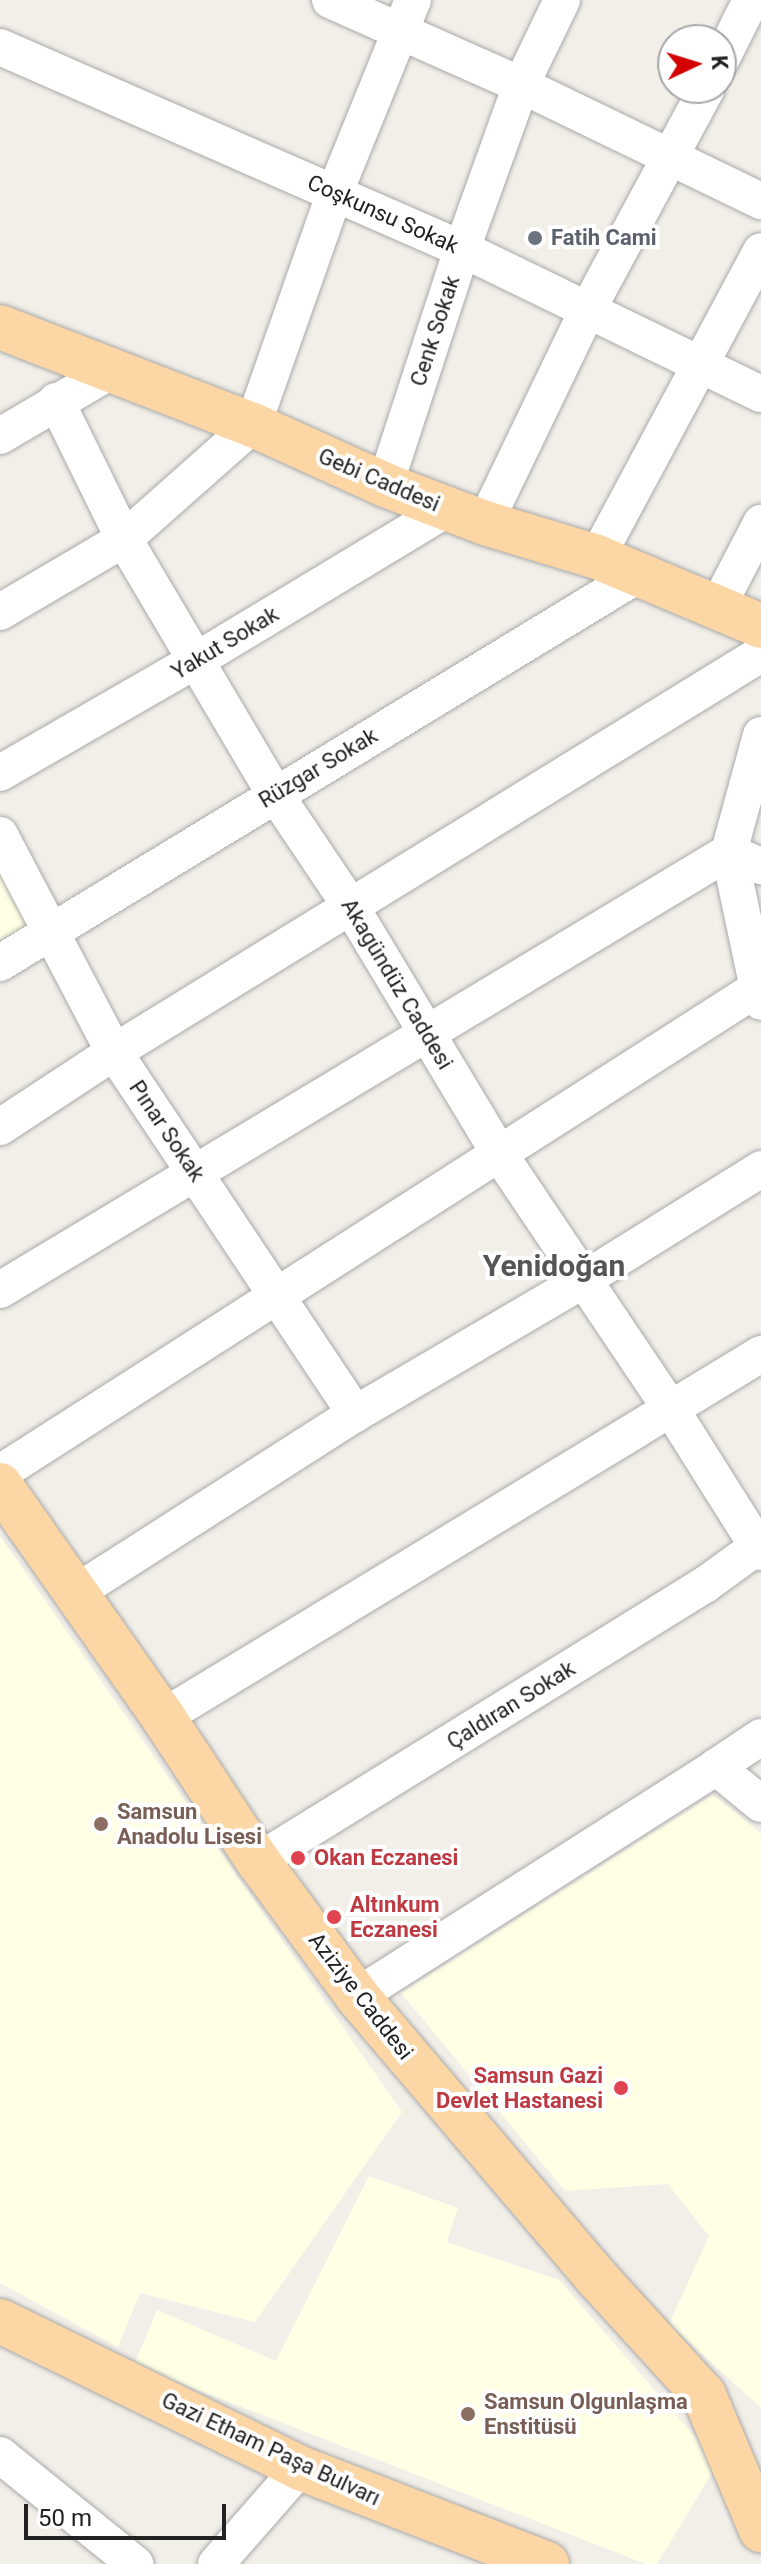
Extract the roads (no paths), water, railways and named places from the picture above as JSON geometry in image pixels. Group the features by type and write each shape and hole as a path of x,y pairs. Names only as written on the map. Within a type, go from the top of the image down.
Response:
{"main road":[{"name":"Gebi Caddesi","path":"0,327 253,425 385,485 466,516 597,557 761,626"},
{"name":"Aziziye Caddesi","path":"0,1485 163,1717 258,1861 357,1996 597,2278 704,2395 761,2530"},
{"name":"Gazi Etham Paşa Bulvarı","path":"0,2321 300,2468 520,2560"},
{"path":"704,2395 761,2449"}],"street":[{"path":"330,0 407,16 521,85 761,201"},
{"name":"Cenk Sokak","path":"385,485 462,249 521,85 562,0"},
{"path":"737,28 751,0"},
{"path":"0,612 124,539 253,425 335,192 407,16"},
{"name":"Coşkunsu Sokak","path":"0,47 462,249 761,394"},
{"path":"466,516 587,311 699,104"},
{"path":"597,557 761,251"},
{"path":"0,436 111,371"},
{"name":"Akagündüz Caddesi","path":"56,401 124,539 275,794 351,907 498,1152 760,1547"},
{"name":"Yakut Sokak","path":"0,773 195,661 466,516"},
{"path":"717,608 761,523"},
{"name":"Rüzgar Sokak","path":"0,963 51,935 275,794 638,575"},
{"path":"0,1127 114,1052 761,654"},
{"path":"0,1473 498,1152 759,995 745,859 761,735"},
{"name":"Pınar Sokak","path":"0,835 114,1052 355,1414"},
{"path":"0,1290 193,1170 427,1032 745,859"},
{"path":"75,1593 355,1414 583,1280 761,1169"},
{"path":"163,1717 761,1354"},
{"name":"Çaldıran Sokak","path":"258,1861 706,1584 760,1547"},
{"path":"357,1996 761,1737"},
{"path":"716,1767 761,1804"},
{"path":"2,2461 135,2564"},
{"path":"216,2564 300,2468"}],"place":[{"name":"Fatih Cami","path":"535,238"},
{"name":"Samsun Anadolu Lisesi","path":"101,1824"},
{"name":"Okan Eczanesi","path":"298,1858"},
{"name":"Altınkum Eczanesi","path":"334,1917"},
{"name":"Samsun Gazi Devlet Hastanesi","path":"621,2088"},
{"name":"Samsun Olgunlaşma Enstitüsü","path":"468,2414"}],"district":[{"name":"Yenidoğan","path":"554,1266"}]}
